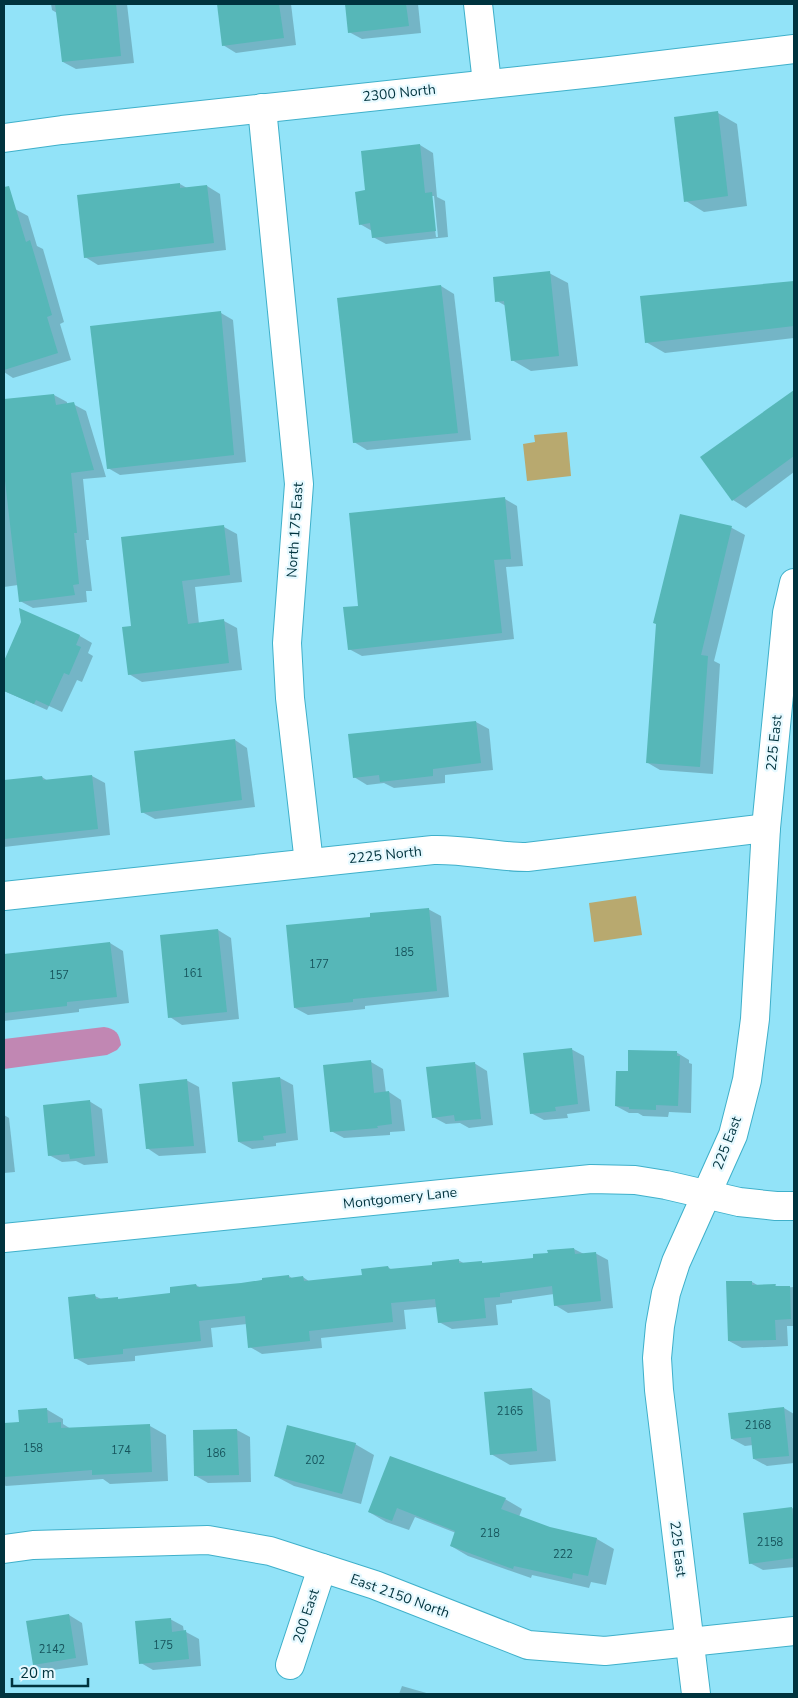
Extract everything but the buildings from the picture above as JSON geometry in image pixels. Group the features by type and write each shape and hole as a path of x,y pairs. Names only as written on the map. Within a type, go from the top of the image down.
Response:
{"street":[{"path":"478,4 487,83"},
{"name":"2300 North","path":"4,138 794,49"},
{"name":"North 175 East","path":"262,108 299,484 287,644 290,698 309,863"},
{"name":"225 East","path":"696,1694 663,1429 657,1358 666,1294 676,1262 733,1135 747,1080 755,1019 766,828 787,613 794,583"},
{"name":"2225 North","path":"4,896 434,850 451,849 486,855 527,857 766,828"},
{"name":"Montgomery Lane","path":"4,1238 591,1179 621,1179 659,1184 739,1202 794,1206"},
{"name":"East 2150 North","path":"4,1549 33,1545 208,1540 270,1550 375,1585 528,1645 605,1651 794,1631"},
{"name":"200 East","path":"290,1665 322,1568"}],"shaded area":[{"path":"567,432 571,476 527,481 523,444 535,442 534,435"},
{"path":"636,896 642,935 594,942 589,903"},
{"path":"104,1027 116,1032 121,1045 117,1050 107,1055 4,1069 4,1039"}]}
